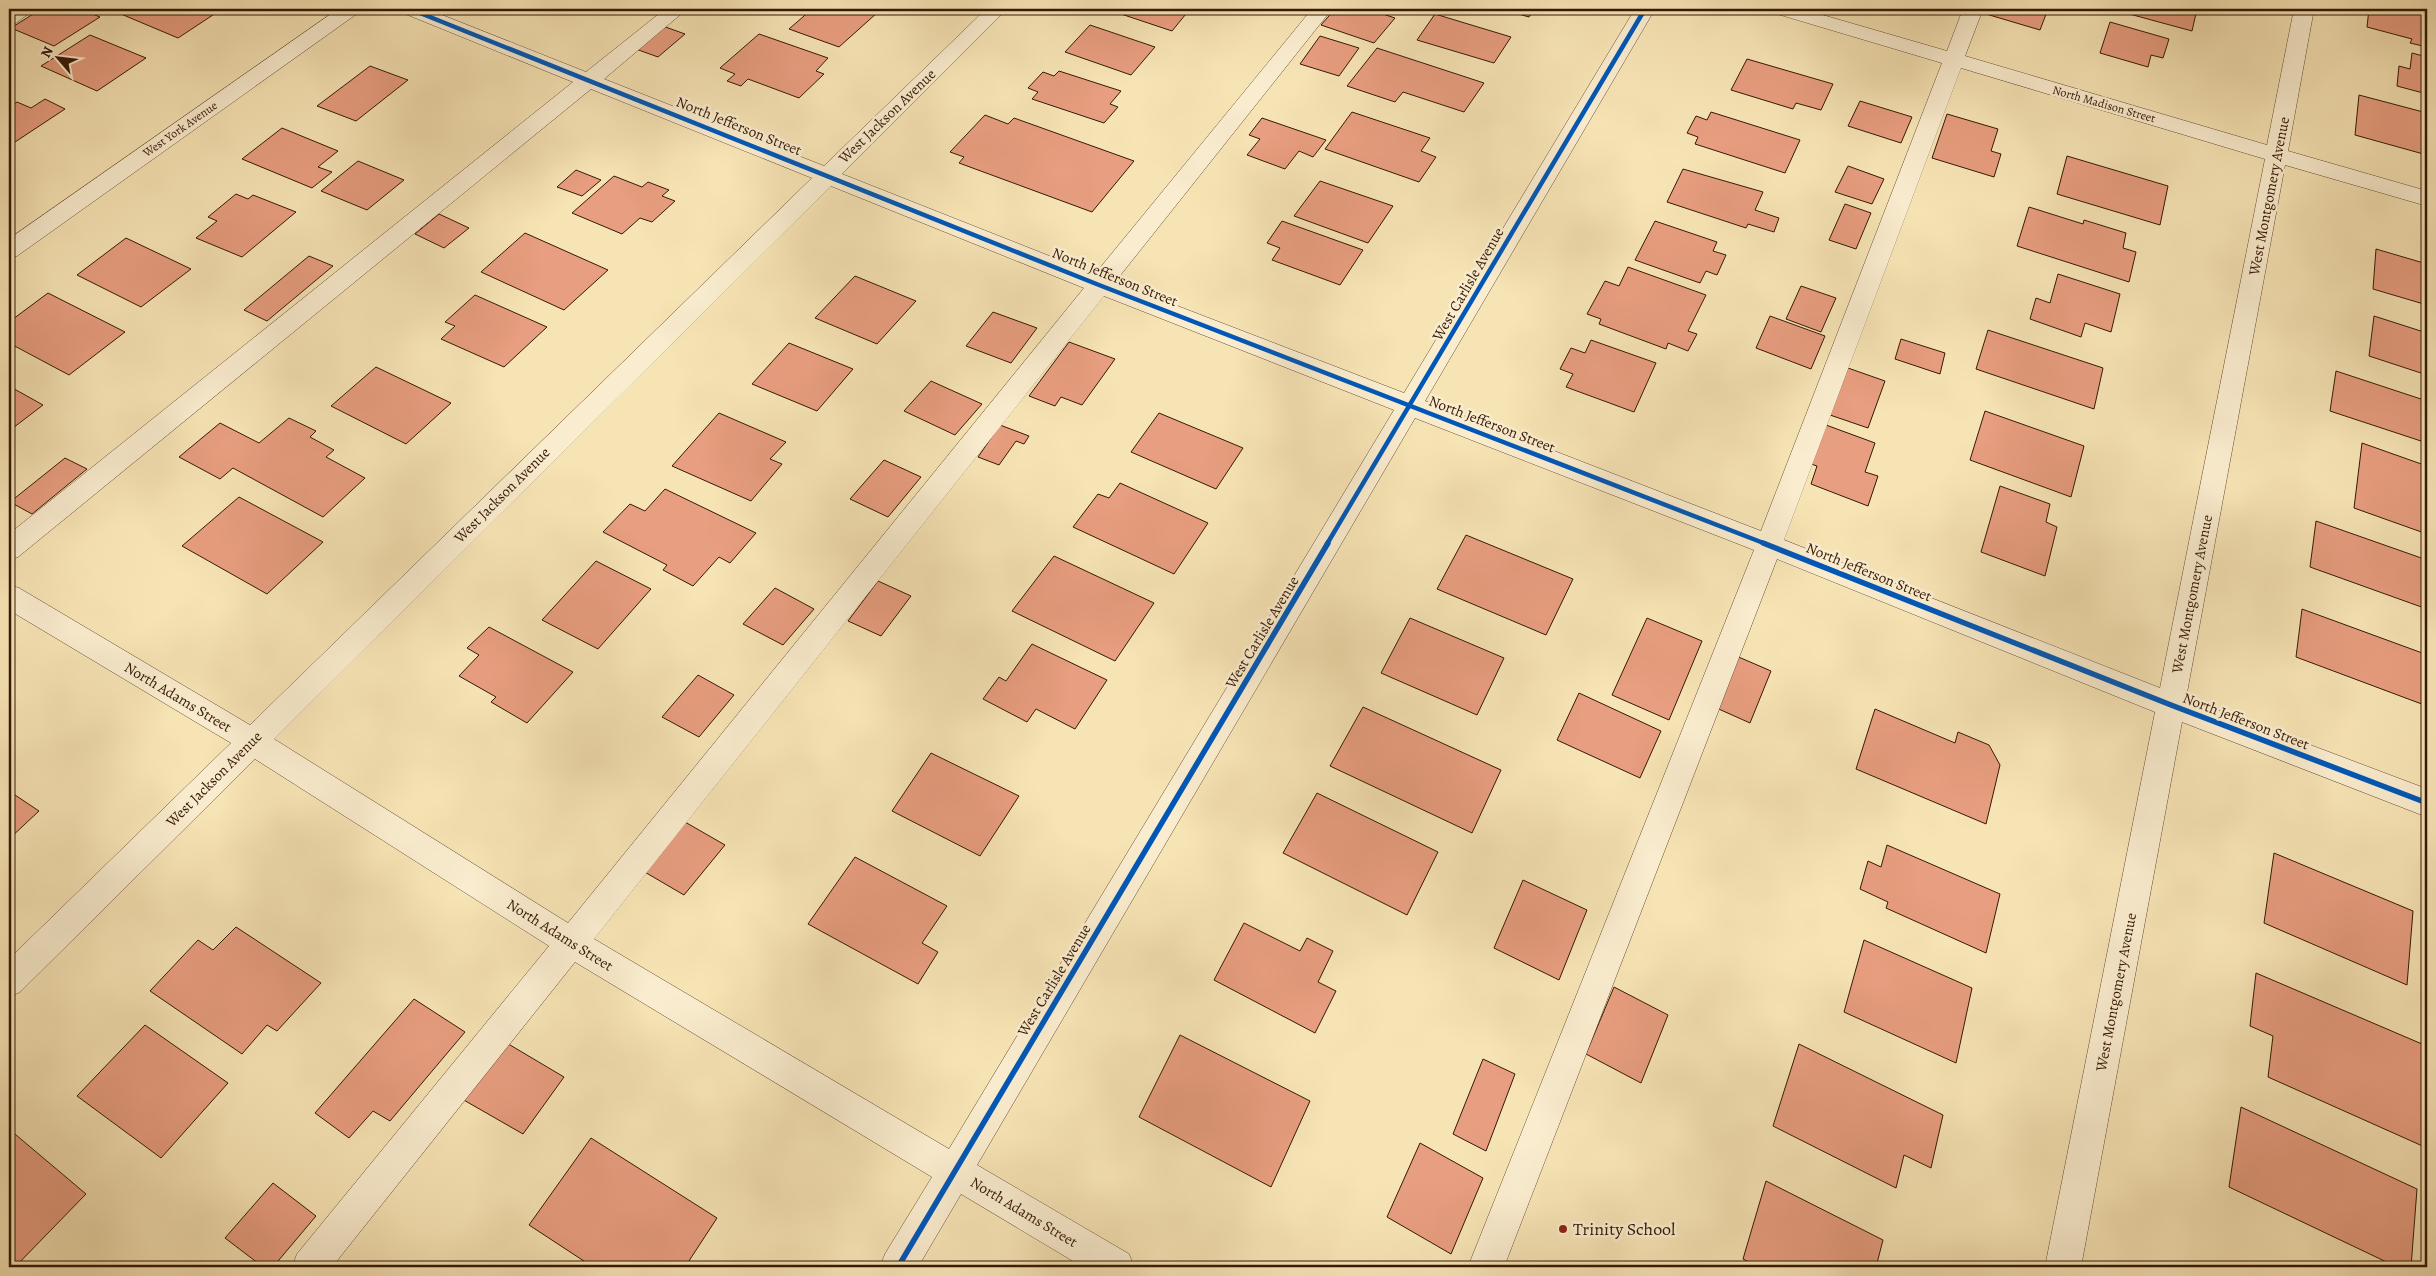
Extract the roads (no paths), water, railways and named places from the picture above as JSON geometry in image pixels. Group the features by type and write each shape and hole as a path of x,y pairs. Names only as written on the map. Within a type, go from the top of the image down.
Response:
{"street":[{"path":"9,18 25,9"},
{"name":"West York Avenue","path":"9,250 351,9"},
{"name":"North Jefferson Street","path":"410,9 1099,284 1769,545 2171,706 2427,803"},
{"path":"9,549 677,9"},
{"name":"West Jackson Avenue","path":"9,982 996,9"},
{"path":"310,1267 1322,9"},
{"name":"West Carlisle Avenue","path":"898,1267 1645,9"},
{"name":"North Madison Street","path":"1781,9 2427,198"},
{"path":"1486,1267 1769,545 1973,9"},
{"name":"West Montgomery Avenue","path":"2063,1267 2304,9"},
{"name":"North Adams Street","path":"9,596 252,741 570,942 1116,1267"}],"place":[{"name":"Trinity School","path":"1563,1229"}]}
